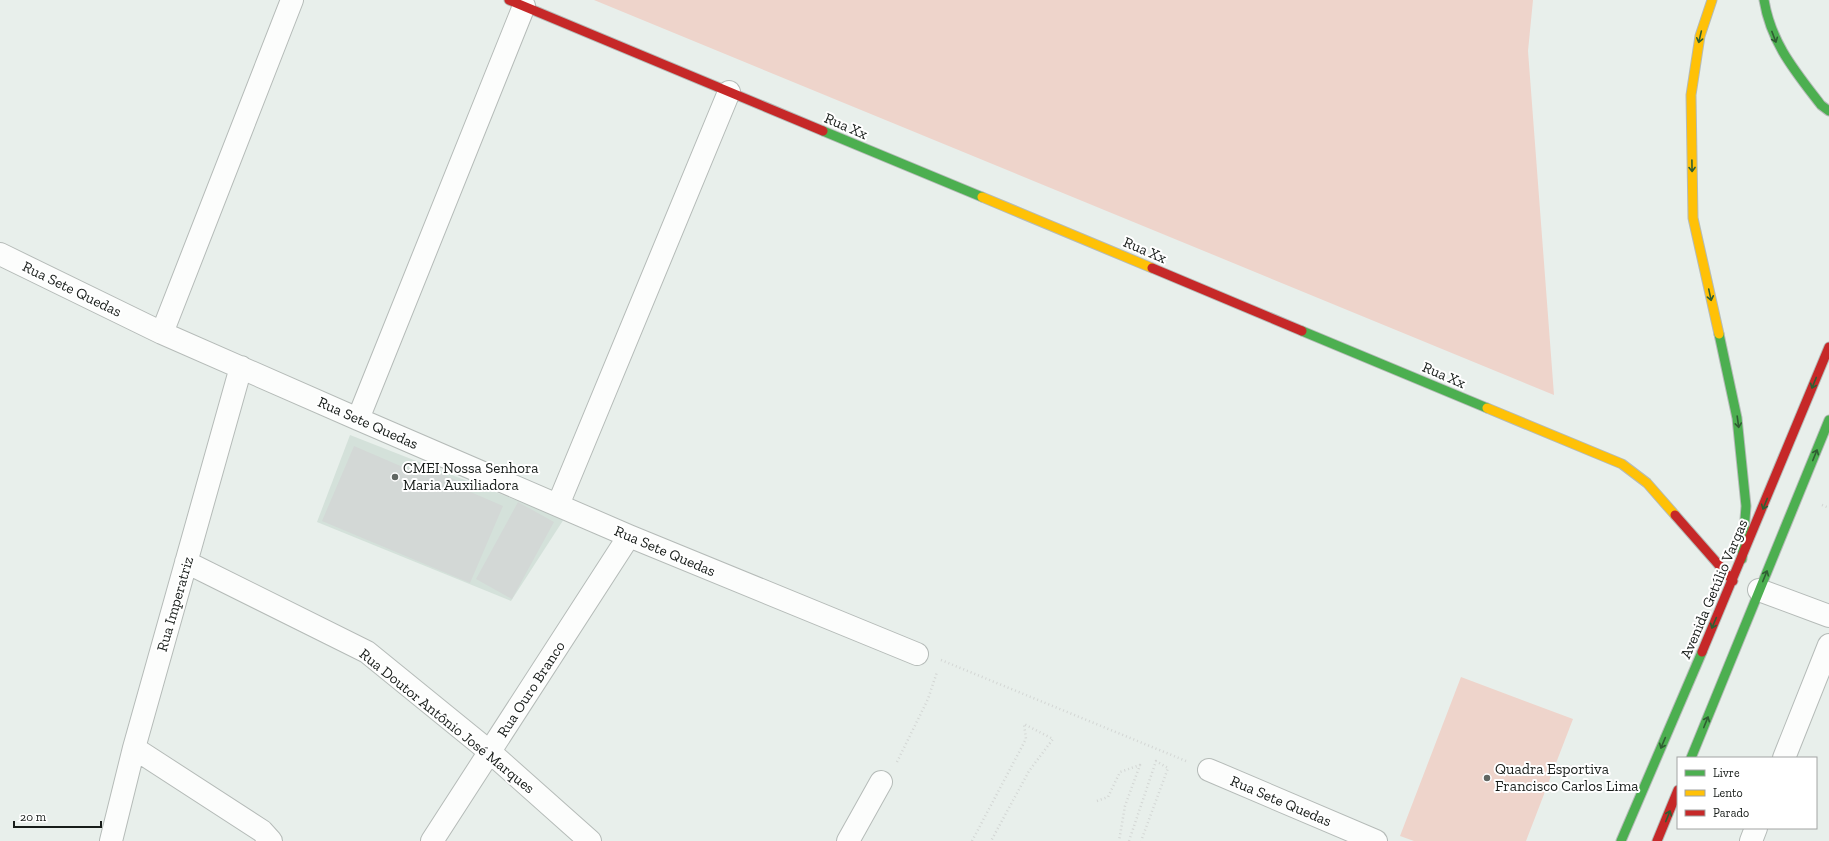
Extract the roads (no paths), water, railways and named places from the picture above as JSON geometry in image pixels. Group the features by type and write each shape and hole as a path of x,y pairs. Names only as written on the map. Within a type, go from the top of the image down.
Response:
{"main road":[{"path":"1712,0 1700,36 1691,95 1693,218 1737,418 1746,506 1742,559"},
{"path":"1764,0 1765,12 1778,48 1821,105 1829,110"},
{"name":"Rua Xx","path":"517,3 1622,464 1647,483 1733,581"},
{"name":"Avenida Getúlio Vargas","path":"1621,841 1733,581 1829,347"},
{"path":"1691,757 1829,420"},
{"path":"1657,841 1677,792"}],"street":[{"path":"162,332 292,0"},
{"path":"358,419 517,3"},
{"path":"558,505 729,92"},
{"name":"Rua Sete Quedas","path":"0,254 162,332 358,419 629,536 924,655"},
{"name":"Rua Imperatriz","path":"111,841 134,748 241,367"},
{"name":"Rua Ouro Branco","path":"432,841 629,536"},
{"name":"Rua Doutor Antônio José Marques","path":"186,562 367,652 490,752 590,841"},
{"path":"1759,590 1829,616"},
{"path":"1784,757 1829,645"},
{"path":"134,748 262,831 271,841"},
{"name":"Rua Sete Quedas","path":"1209,770 1376,841"},
{"path":"848,841 881,782"},
{"path":"1751,841 1756,829"}],"place":[{"name":"CMEI Nossa Senhora Maria Auxiliadora","path":"395,477"},
{"name":"Quadra Esportiva Francisco Carlos Lima","path":"1487,778"}]}
